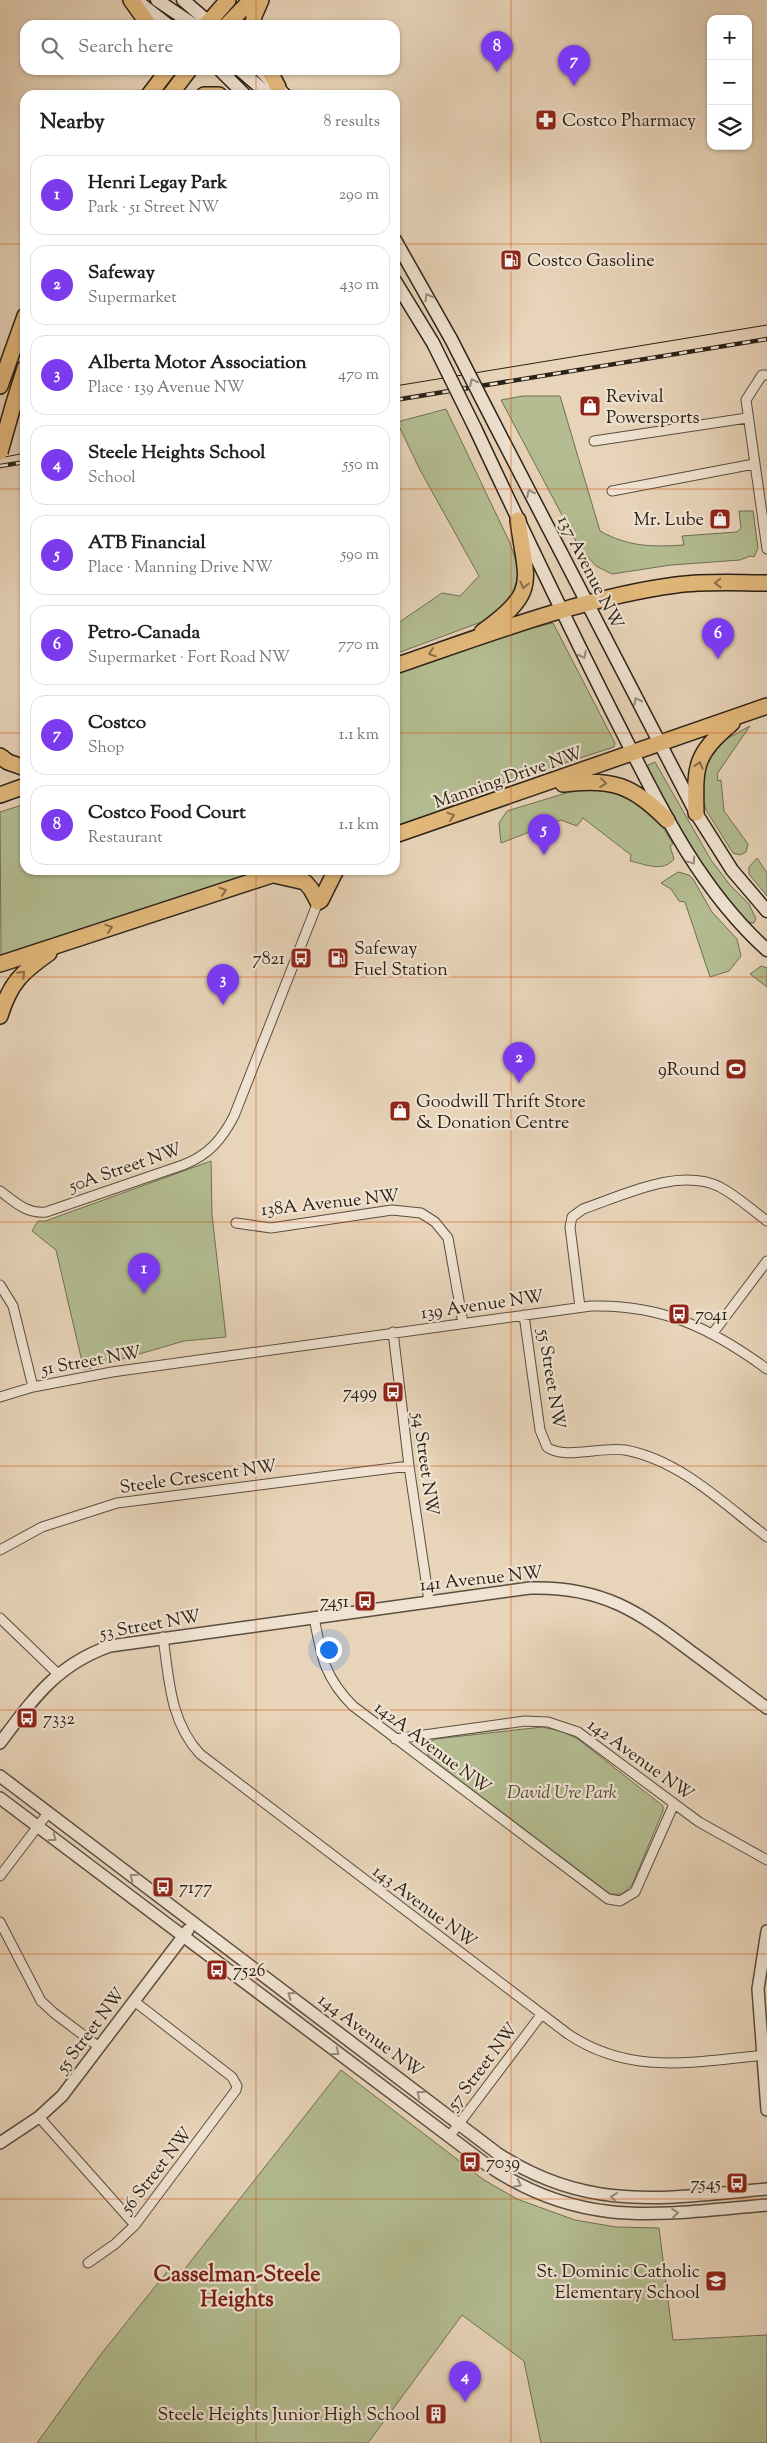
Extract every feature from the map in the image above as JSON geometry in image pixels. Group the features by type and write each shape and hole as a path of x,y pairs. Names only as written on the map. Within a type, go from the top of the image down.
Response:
{"main road":[{"path":"131,0 146,20"},
{"path":"136,0 162,20"},
{"path":"157,0 197,20"},
{"path":"183,0 201,20"},
{"path":"209,20 228,0"},
{"path":"232,20 251,0"},
{"path":"254,20 261,0"},
{"path":"149,90 154,75"},
{"path":"152,90 164,75"},
{"path":"174,90 186,75"},
{"path":"225,75 240,90"},
{"path":"249,75 275,90"},
{"path":"264,75 276,90"},
{"path":"271,75 277,90"},
{"name":"137 Avenue NW","path":"400,249 452,339 659,745 696,813 732,870 767,911"},
{"path":"400,289 433,343 561,612 667,820 713,891 766,944"},
{"path":"0,386 20,330"},
{"path":"0,452 20,384"},
{"path":"470,640 505,615 522,595 526,580 526,569 518,520"},
{"path":"400,664 561,612 649,589 678,585 767,583"},
{"path":"696,813 698,763 714,738 742,716 767,706"},
{"name":"Manning Drive NW","path":"400,833 742,716"},
{"path":"0,756 8,762 20,766"},
{"path":"537,786 604,782 636,793 648,801 667,820"},
{"path":"0,795 20,788"},
{"path":"0,964 271,875"},
{"path":"287,875 304,882 311,889 318,902 321,900 334,875"},
{"path":"0,1016 10,988 22,972 62,944"}],"street":[{"path":"764,375 746,400 747,418 767,549"},
{"path":"594,441 747,418"},
{"path":"612,491 754,464"},
{"name":"50A Street NW","path":"0,1191 31,1212 46,1212 183,1165 207,1153 223,1136 234,1116 318,902"},
{"path":"580,1307 570,1232 572,1217 583,1209 651,1186 675,1180 691,1179 710,1183 726,1190 767,1221"},
{"name":"138A Avenue NW","path":"236,1223 270,1228 392,1210 414,1211 427,1217 448,1238 463,1323"},
{"path":"713,1333 767,1261"},
{"path":"0,1286 13,1306 33,1387"},
{"name":"139 Avenue NW","path":"188,1360 580,1307 602,1306 643,1309 676,1317 713,1333 767,1369"},
{"name":"55 Street NW","path":"524,1315 540,1430 547,1447 562,1453 615,1448 655,1458 684,1474 767,1537"},
{"name":"54 Street NW","path":"393,1332 408,1466 428,1601"},
{"name":"51 Street NW","path":"0,1397 33,1387 188,1360"},
{"name":"Steele Crescent NW","path":"0,1550 42,1527 117,1503 408,1466"},
{"name":"141 Avenue NW","path":"314,1616 530,1588 568,1589 592,1594 626,1606 647,1618 767,1708"},
{"name":"53 Street NW","path":"0,1743 36,1696 58,1674 83,1658 110,1646 314,1616"},
{"name":"142A Avenue NW","path":"314,1616 321,1652 330,1680 353,1706 604,1897 616,1902 632,1896 674,1804"},
{"path":"0,1618 58,1674"},
{"name":"143 Avenue NW","path":"163,1637 172,1699 178,1719 188,1739 200,1754 542,2015 587,2046 624,2060 666,2064 765,2055"},
{"name":"142 Avenue NW","path":"395,1738 525,1721 548,1722 570,1728 586,1737 707,1827 767,1860"},
{"name":"144 Avenue NW","path":"0,1776 459,2124 519,2167 558,2184 588,2193 645,2198 767,2189"},
{"name":"144 Avenue NW","path":"0,1798 487,2166 518,2185 556,2200 587,2209 618,2214 651,2215 767,2205"},
{"path":"0,1876 48,1813"},
{"path":"0,1922 41,2001 54,2014 99,2047"},
{"name":"55 Street NW","path":"0,2143 39,2117 62,2096 193,1923"},
{"path":"767,1931 758,1989 765,2055 767,2110"},
{"name":"56 Street NW","path":"88,2262 115,2244 135,2225 234,2095 237,2086 232,2076 134,2001"},
{"name":"57 Street NW","path":"449,2137 542,2015"},
{"path":"39,2117 135,2225"}],"green space":[{"path":"523,396 560,396 600,531 621,540 641,545 684,545 682,536 737,532 741,528 739,511 753,511 758,548 754,557 750,556 740,560 671,565 612,574 596,566 579,547 501,400"},
{"path":"446,409 510,543 516,561 517,579 514,590 515,598 492,618 400,652 400,622 442,593 460,596 479,576 420,470 400,428 400,421"},
{"path":"553,623 615,743 614,747 481,790 425,819 400,827 400,671 524,630"},
{"path":"750,726 717,774 718,781 721,780 724,811 748,844 746,852 740,855 733,853 706,810 701,793 701,768 719,743"},
{"path":"655,762 711,860 730,885 749,904 756,919 754,923 746,922 705,871 660,794 648,768 648,765"},
{"path":"586,787 625,793 659,821 673,844 670,846 674,859 665,866 659,867 630,861 631,855 583,818 577,826 561,820 501,843 499,823 507,811"},
{"path":"20,806 20,875 255,875 21,952 1,955 0,812"},
{"path":"757,858 767,873 767,896 749,874 749,867"},
{"path":"678,872 689,875 693,879 712,912 737,939 741,956 729,971 710,977 685,902 679,901 671,889 661,883"},
{"path":"761,966 767,968 767,987 750,974"},
{"path":"211,1161 212,1215 226,1337 184,1341 84,1370 56,1250 32,1231 38,1221 46,1221"},
{"name":"David Ure Park","path":"542,1727 561,1731 578,1739 663,1806 663,1811 632,1885 622,1894 610,1894 429,1757 426,1750 428,1743 435,1739"},
{"path":"341,2070 484,2180 517,2199 575,2220 616,2227 659,2228 673,2340 767,2335 767,2443 541,2443 524,2361 462,2315 368,2443 37,2443 98,2358 170,2268 180,2275"}],"tram line":[{"path":"400,385 767,325"},
{"path":"0,458 20,454"}],"railway":[{"path":"400,399 767,339"},
{"path":"0,466 20,463"}],"place":[{"name":"Costco Food Court","path":"497,72"},
{"name":"Costco","path":"574,86"},
{"name":"Costco Pharmacy","path":"546,120"},
{"name":"Costco Gasoline","path":"511,260"},
{"name":"Revival Powersports","path":"590,406"},
{"name":"Mr. Lube","path":"720,519"},
{"name":"Petro-Canada","path":"718,659"},
{"name":"ATB Financial","path":"544,855"},
{"name":"7821","path":"301,958"},
{"name":"Safeway Fuel Station","path":"338,958"},
{"name":"Alberta Motor Association","path":"223,1005"},
{"name":"9Round","path":"736,1069"},
{"name":"Safeway","path":"519,1083"},
{"name":"Goodwill Thrift Store & Donation Centre","path":"400,1111"},
{"name":"Henri Legay Park","path":"144,1294"},
{"name":"7041","path":"679,1314"},
{"name":"7499","path":"393,1392"},
{"name":"7451","path":"365,1601"},
{"name":"7332","path":"27,1718"},
{"name":"7177","path":"163,1887"},
{"name":"7526","path":"217,1970"},
{"name":"7039","path":"470,2162"},
{"name":"7545","path":"737,2183"},
{"name":"St. Dominic Catholic Elementary School","path":"716,2281"},
{"name":"Steele Heights School","path":"465,2402"},
{"name":"Steele Heights Junior High School","path":"436,2414"}],"district":[{"name":"Casselman-Steele Heights","path":"237,2286"}]}
